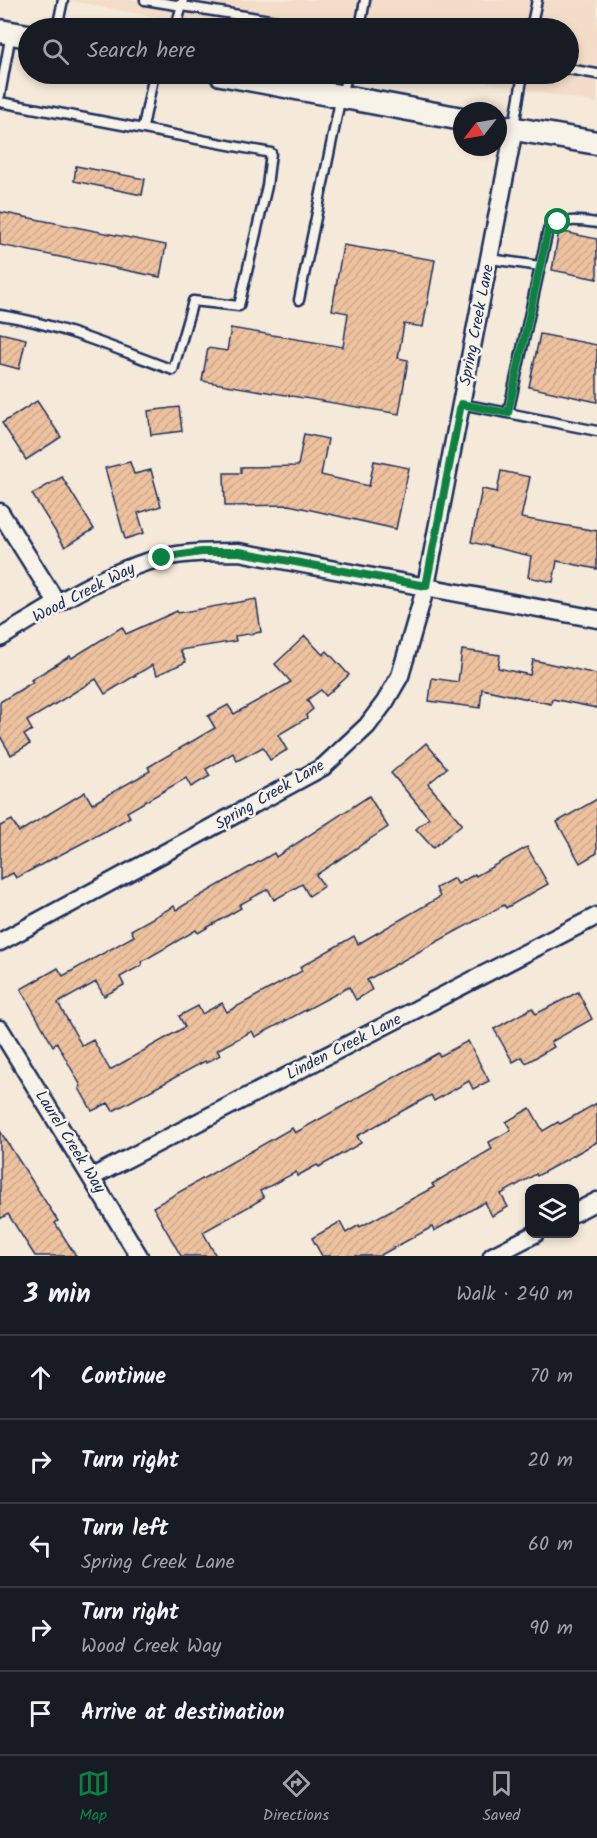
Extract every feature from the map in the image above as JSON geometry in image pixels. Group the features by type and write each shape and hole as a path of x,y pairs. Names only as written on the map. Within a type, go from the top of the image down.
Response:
{"main road":[{"path":"276,84 453,117"},
{"path":"507,127 597,142"}],"street":[{"name":"Spring Creek Lane","path":"0,942 323,767 367,726 385,702 400,676 426,586 490,258 502,156"},
{"path":"0,512 57,603"},
{"name":"Wood Creek Way","path":"0,638 57,603 122,570 162,558 201,552 240,552 597,618"},
{"name":"Linden Creek Lane","path":"92,1177 597,916"},
{"name":"Laurel Creek Way","path":"0,1029 139,1256"},
{"path":"579,1210 597,1201"},
{"path":"492,1256 526,1238"}],"lane":[{"path":"59,18 63,0"},
{"path":"145,0 182,3 265,18"},
{"path":"362,18 365,0"},
{"path":"533,18 537,0"},
{"path":"178,18 182,3"},
{"path":"0,95 13,34"},
{"path":"579,71 597,74"},
{"path":"142,128 152,84"},
{"path":"299,300 345,84"},
{"path":"507,124 520,84"},
{"path":"0,102 271,153 267,186 239,306 193,301 173,369 78,334 0,315"},
{"path":"508,413 548,230 558,222 572,219 597,223"},
{"path":"490,258 540,266"},
{"path":"461,404 597,431"}],"shaded area":[{"path":"66,0 597,0 597,103 496,84 579,84 579,18 160,18"}],"building":[{"path":"76,166 145,179 142,195 74,181"},
{"path":"0,212 166,245 160,277 0,245"},
{"path":"559,231 597,239 597,279 552,270"},
{"path":"343,245 435,260 423,327 404,324 398,358 408,360 399,414 202,381 208,348 227,351 231,328 343,347 348,313 332,310"},
{"path":"0,333 26,339 19,369 0,364"},
{"path":"540,334 597,345 597,402 529,387"},
{"path":"37,401 61,437 26,460 2,423"},
{"path":"179,407 182,431 151,435 148,411"},
{"path":"304,434 328,439 321,475 369,486 374,461 409,468 396,529 289,505 225,506 224,473 241,473 241,467 298,466"},
{"path":"130,462 134,474 151,470 161,506 138,513 144,533 125,539 105,468"},
{"path":"501,471 530,477 521,518 597,531 597,569 557,561 553,582 528,577 531,556 471,542 482,489 497,492"},
{"path":"62,477 94,529 65,547 32,494"},
{"path":"256,599 261,632 235,636 236,641 180,650 186,662 157,675 152,665 105,694 96,679 27,721 32,730 24,735 30,744 11,755 0,736 0,702 33,682 31,680 122,627 126,634 177,611 178,613"},
{"path":"305,636 323,655 327,651 349,675 326,696 321,690 307,700 313,709 306,715 307,718 278,735 287,750 270,760 263,747 237,761 233,753 206,769 210,776 191,787 186,778 127,812 130,817 113,827 16,878 13,873 0,880 0,826 12,820 19,832 85,792 92,804 150,771 148,767 215,728 208,716 228,705 234,714 291,682 275,664"},
{"path":"462,650 500,655 498,668 530,675 533,660 597,674 597,708 552,699 551,704 482,689 480,708 429,701 432,678 458,682"},
{"path":"426,743 447,768 428,784 462,824 433,848 416,829 429,818 391,773"},
{"path":"369,796 388,827 316,875 324,886 309,896 302,884 274,900 268,889 239,905 241,908 198,933 196,930 141,962 142,965 120,977 124,985 104,996 96,982 58,1003 82,1046 93,1040 110,1070 185,1027 179,1016 198,1006 202,1014 222,1003 227,1012 302,971 300,967 354,936 358,944 440,897 436,888 454,878 458,884 527,847 548,884 506,908 504,905 367,980 372,990 356,1000 349,987 255,1037 252,1031 217,1050 220,1055 113,1111 108,1103 92,1111 57,1043 53,1046 21,989 58,968 63,976 134,936 131,930 174,906 176,910 274,853 276,857"},
{"path":"597,799 597,853 580,863 557,822"},
{"path":"578,992 592,1019 551,1042 554,1047 526,1063 522,1057 513,1062 494,1029 532,1008 536,1014"},
{"path":"468,1041 489,1081 473,1089 469,1081 434,1101 431,1095 357,1136 361,1143 319,1167 317,1165 297,1176 296,1172 260,1191 264,1198 203,1232 216,1256 181,1256 153,1207 292,1128 295,1133 438,1053 440,1056"},
{"path":"597,1103 597,1142 501,1194 508,1207 492,1216 485,1202 434,1231 432,1227 379,1256 322,1256 312,1238 340,1222 346,1233 434,1187 432,1184 492,1149 489,1142 511,1130 506,1122 530,1108 543,1131"},
{"path":"0,1131 58,1221 55,1223 76,1256 35,1256 8,1214 0,1219"}],"route":[{"path":"162,558 201,552 240,552 426,586 461,404 508,413 548,230 558,222"}]}
